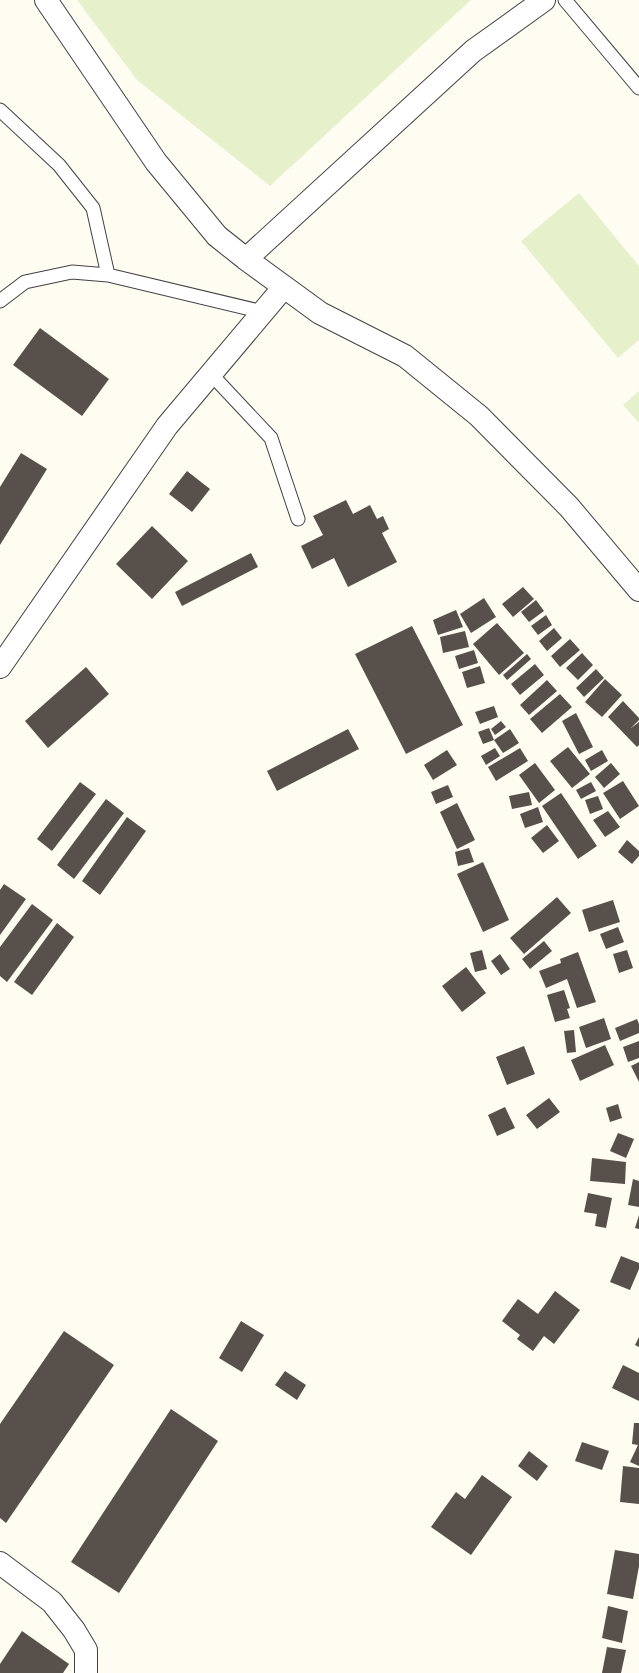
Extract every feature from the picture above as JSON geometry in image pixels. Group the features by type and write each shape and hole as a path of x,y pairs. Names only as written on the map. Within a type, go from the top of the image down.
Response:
{"street":[{"path":"46,0 156,162 217,236 320,313 405,356 479,416 569,507 639,590"},
{"path":"246,259 473,51 544,0"},
{"path":"0,667 167,426 284,287"},
{"path":"0,1563 52,1602 74,1630 86,1650 86,1673"}],"lane":[{"path":"565,0 639,88"},
{"path":"0,110 59,165 93,208 108,275"},
{"path":"0,301 25,282 72,272 108,275 263,312"},
{"path":"211,374 271,438 298,519"}],"green space":[{"path":"77,0 471,0 270,186 137,80"},
{"path":"579,193 639,266 639,340 618,358 521,241"},
{"path":"639,391 639,423 623,405"}],"building":[{"path":"40,328 109,379 82,416 13,365"},
{"path":"21,453 47,469 0,545 0,487"},
{"path":"187,471 210,489 192,512 169,494"},
{"path":"346,500 353,514 370,505 377,519 383,516 389,529 382,533 397,562 348,587 334,558 312,569 301,546 323,535 313,516"},
{"path":"152,526 188,561 152,599 116,564"},
{"path":"251,553 258,567 182,606 175,592"},
{"path":"523,587 534,599 513,617 502,604"},
{"path":"484,598 496,617 471,633 460,614"},
{"path":"536,600 544,611 529,622 521,612"},
{"path":"456,610 463,627 438,635 433,620"},
{"path":"546,615 552,625 538,635 531,626"},
{"path":"497,623 524,653 499,675 473,644"},
{"path":"412,626 463,725 406,754 355,654"},
{"path":"554,628 562,638 547,651 539,641"},
{"path":"465,631 469,647 443,653 440,637"},
{"path":"570,639 580,650 560,667 551,656"},
{"path":"474,650 478,663 459,669 455,656"},
{"path":"582,653 593,665 578,680 566,668"},
{"path":"527,654 531,659 507,680 503,675"},
{"path":"535,664 544,675 520,695 511,684"},
{"path":"480,666 485,683 467,688 462,672"},
{"path":"86,667 109,694 48,748 25,721"},
{"path":"596,669 604,678 584,697 576,688"},
{"path":"605,679 622,695 602,717 585,702"},
{"path":"547,680 557,691 529,715 520,705"},
{"path":"560,694 572,707 542,733 530,719"},
{"path":"623,701 639,718 639,720 631,728 639,722 639,745 637,747 608,717"},
{"path":"494,706 498,717 480,724 475,712"},
{"path":"576,713 593,747 579,754 562,721"},
{"path":"501,721 506,727 495,735 491,729"},
{"path":"489,728 494,740 483,744 478,732"},
{"path":"348,729 359,749 277,791 267,771"},
{"path":"510,729 519,743 503,753 494,740"},
{"path":"568,747 590,774 572,788 550,761"},
{"path":"495,748 500,756 486,765 481,756"},
{"path":"520,748 528,761 496,781 488,767"},
{"path":"447,750 457,765 433,780 424,765"},
{"path":"602,750 608,761 591,771 585,760"},
{"path":"535,763 555,790 539,803 519,775"},
{"path":"611,763 620,774 604,788 595,777"},
{"path":"623,781 639,806 620,819 603,793"},
{"path":"80,782 96,794 52,851 37,839"},
{"path":"591,782 596,791 581,799 576,790"},
{"path":"448,785 453,797 436,804 431,792"},
{"path":"529,792 532,805 512,809 509,796"},
{"path":"561,793 597,846 578,859 542,806"},
{"path":"598,796 603,809 590,814 585,800"},
{"path":"106,799 124,813 74,879 57,865"},
{"path":"457,803 475,840 457,849 440,812"},
{"path":"538,807 543,822 525,828 520,814"},
{"path":"608,811 620,827 605,837 593,820"},
{"path":"127,817 146,831 100,895 82,881"},
{"path":"547,825 559,841 543,853 531,838"},
{"path":"627,840 639,851 639,856 632,864 618,852"},
{"path":"469,848 474,862 458,866 455,852"},
{"path":"483,862 509,920 483,932 457,874"},
{"path":"4,884 26,899 0,935 0,890"},
{"path":"557,897 571,913 524,954 510,938"},
{"path":"613,900 620,922 589,932 582,910"},
{"path":"32,904 53,920 7,982 0,976 0,947"},
{"path":"57,923 74,937 32,995 14,982"},
{"path":"618,927 624,942 606,949 600,934"},
{"path":"544,941 552,951 530,969 522,959"},
{"path":"482,950 487,969 475,972 470,953"},
{"path":"627,950 633,968 619,973 613,954"},
{"path":"578,952 596,1002 577,1008 567,979 546,988 539,971 561,963 560,959"},
{"path":"500,954 510,969 501,975 491,961"},
{"path":"466,967 486,993 462,1012 442,986"},
{"path":"564,990 570,1008 567,1009 570,1018 555,1022 547,995"},
{"path":"604,1018 611,1039 586,1048 579,1027"},
{"path":"637,1019 639,1024 639,1033 620,1041 615,1028"},
{"path":"574,1030 576,1052 567,1053 564,1031"},
{"path":"639,1041 639,1058 628,1062 623,1047"},
{"path":"605,1045 614,1065 580,1081 571,1060"},
{"path":"524,1046 535,1074 507,1085 496,1057"},
{"path":"639,1062 639,1082 631,1066"},
{"path":"549,1098 560,1112 537,1129 526,1115"},
{"path":"618,1104 622,1118 610,1122 606,1108"},
{"path":"505,1107 515,1128 497,1136 488,1115"},
{"path":"618,1133 634,1139 626,1158 610,1151"},
{"path":"592,1158 626,1162 625,1184 590,1181"},
{"path":"633,1179 639,1181 639,1207 628,1205"},
{"path":"588,1193 612,1198 606,1228 595,1226 597,1214 584,1212"},
{"path":"639,1215 639,1229 635,1228"},
{"path":"621,1256 639,1263 639,1269 630,1290 610,1282"},
{"path":"555,1291 580,1310 554,1344 544,1336 533,1351 517,1339 520,1335 502,1321 518,1299 538,1314"},
{"path":"241,1321 264,1335 242,1372 219,1358"},
{"path":"64,1331 114,1365 6,1523 0,1518 0,1424"},
{"path":"639,1337 639,1347 635,1345"},
{"path":"623,1365 639,1373 639,1401 612,1388"},
{"path":"285,1371 306,1385 297,1400 275,1385"},
{"path":"171,1409 218,1441 119,1593 71,1562"},
{"path":"634,1423 639,1423 639,1466 630,1462 638,1445 632,1444"},
{"path":"582,1442 609,1451 602,1470 575,1461"},
{"path":"529,1451 548,1466 537,1481 518,1466"},
{"path":"623,1466 639,1468 639,1504 620,1502"},
{"path":"482,1475 512,1497 471,1555 431,1527 456,1492 465,1499"},
{"path":"615,1550 639,1554 639,1566 633,1599 607,1594"},
{"path":"608,1606 628,1611 622,1643 602,1638"},
{"path":"22,1631 69,1664 63,1673 0,1673 0,1664"},
{"path":"607,1647 626,1650 621,1673 602,1673"}]}
